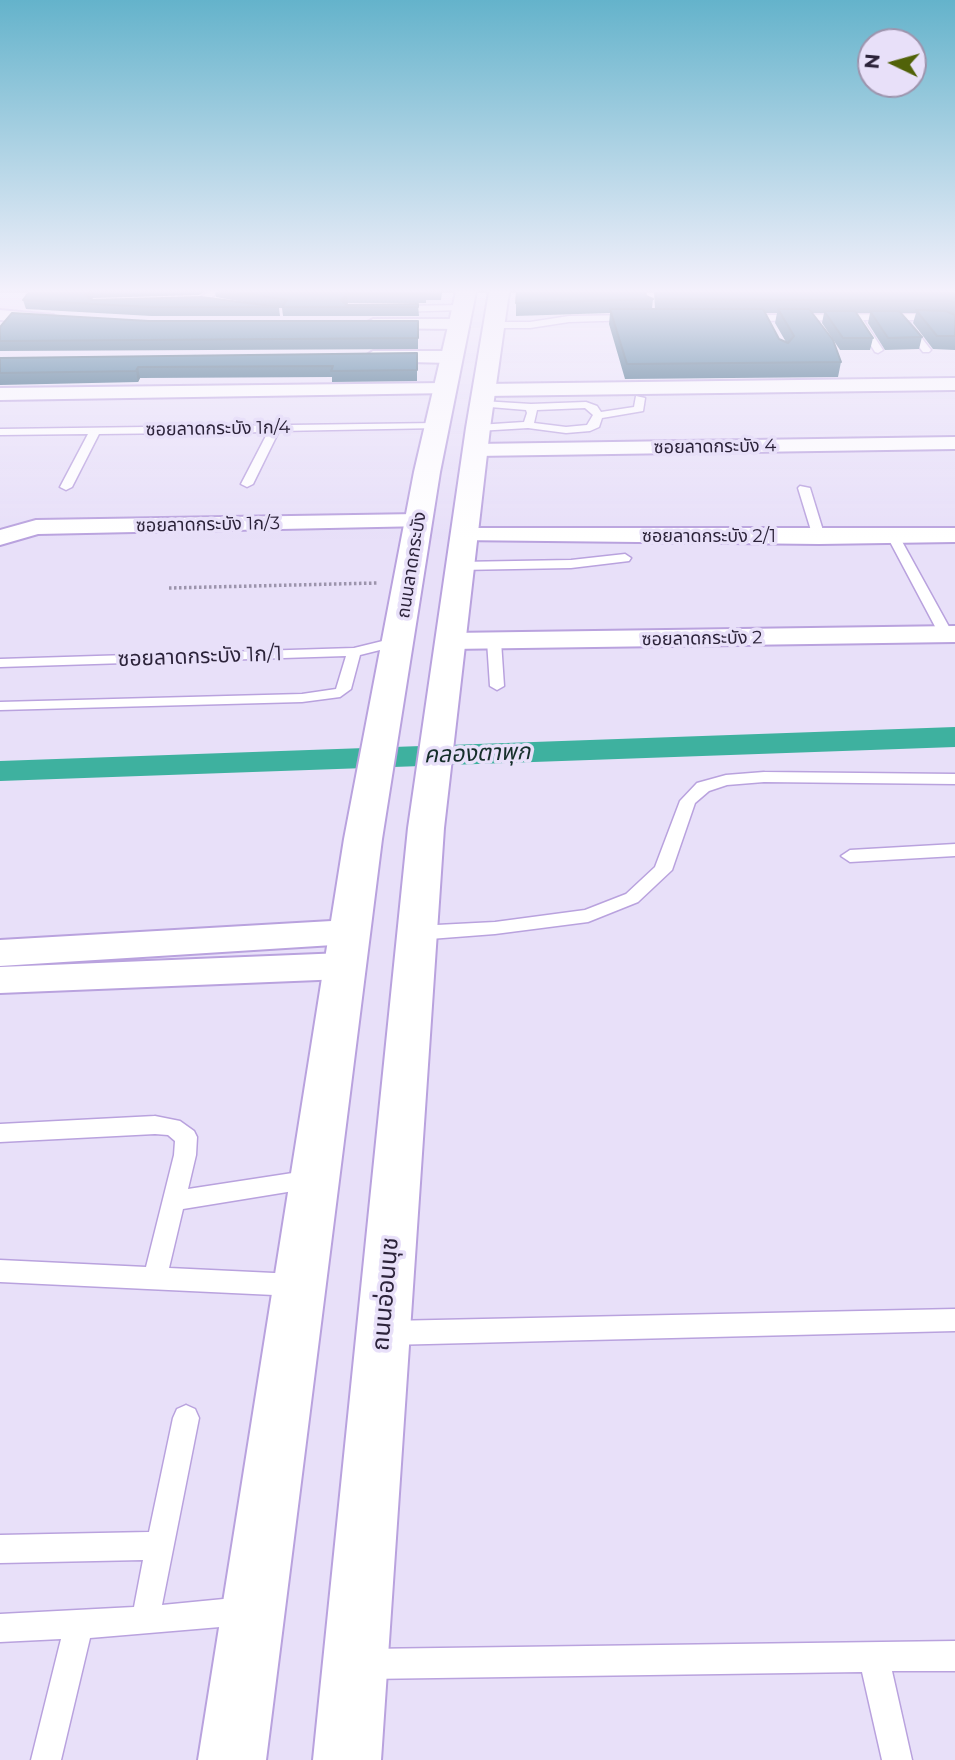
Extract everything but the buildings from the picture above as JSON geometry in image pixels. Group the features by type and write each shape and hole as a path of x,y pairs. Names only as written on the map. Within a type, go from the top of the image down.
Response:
{"main road":[{"name":"ถนนลาดกระบัง","path":"346,949 418,522 447,374"},
{"path":"448,652 487,374"},
{"name":"ถนนอ่อนนุช","path":"348,1760 426,828 448,652"},
{"path":"232,1760 346,949"}],"street":[{"path":"480,418 955,384"},
{"path":"0,394 444,389"},
{"name":"ซอยลาดกระบัง 4","path":"480,418 955,443"},
{"name":"ซอยลาดกระบัง 1ก/3","path":"0,538 36,527 418,522"},
{"name":"ซอยลาดกระบัง 2/1","path":"464,535 955,535"},
{"name":"ซอยลาดกระบัง 2","path":"448,652 494,641 951,634"},
{"path":"0,953 346,949"},
{"path":"0,981 346,949"}],"lane":[{"path":"598,415 639,409 640,398"},
{"path":"480,418 531,407 586,405 593,408 598,415"},
{"path":"528,425 531,407"},
{"path":"480,418 566,430 590,428 595,425 598,415"},
{"name":"ซอยลาดกระบัง 1ก/4","path":"0,432 436,426"},
{"path":"247,484 275,429"},
{"path":"66,487 95,431"},
{"path":"804,488 819,537"},
{"path":"894,536 951,634"},
{"path":"459,566 571,564 625,558"},
{"path":"494,641 497,686"},
{"name":"ซอยลาดกระบัง 1ก/1","path":"0,663 398,650"},
{"path":"0,706 302,698 340,693 344,689 354,652"},
{"path":"417,933 495,928 588,916 632,898 663,870 688,801 703,787 726,780 790,777 955,779"},
{"path":"850,856 955,850"},
{"path":"0,1133 155,1125 173,1127 186,1137 186,1155 155,1279"},
{"path":"174,1201 313,1179"},
{"path":"0,1271 298,1285"},
{"path":"383,1333 955,1320"},
{"path":"145,1621 186,1418"},
{"path":"0,1549 161,1546"},
{"path":"0,1628 145,1621 253,1611"},
{"path":"46,1760 79,1624"},
{"path":"355,1664 955,1656"},
{"path":"874,1659 897,1760"}],"path":[{"path":"169,588 381,583"}],"waterway":[{"name":"คลองตาพุก","path":"0,771 955,737"}]}
